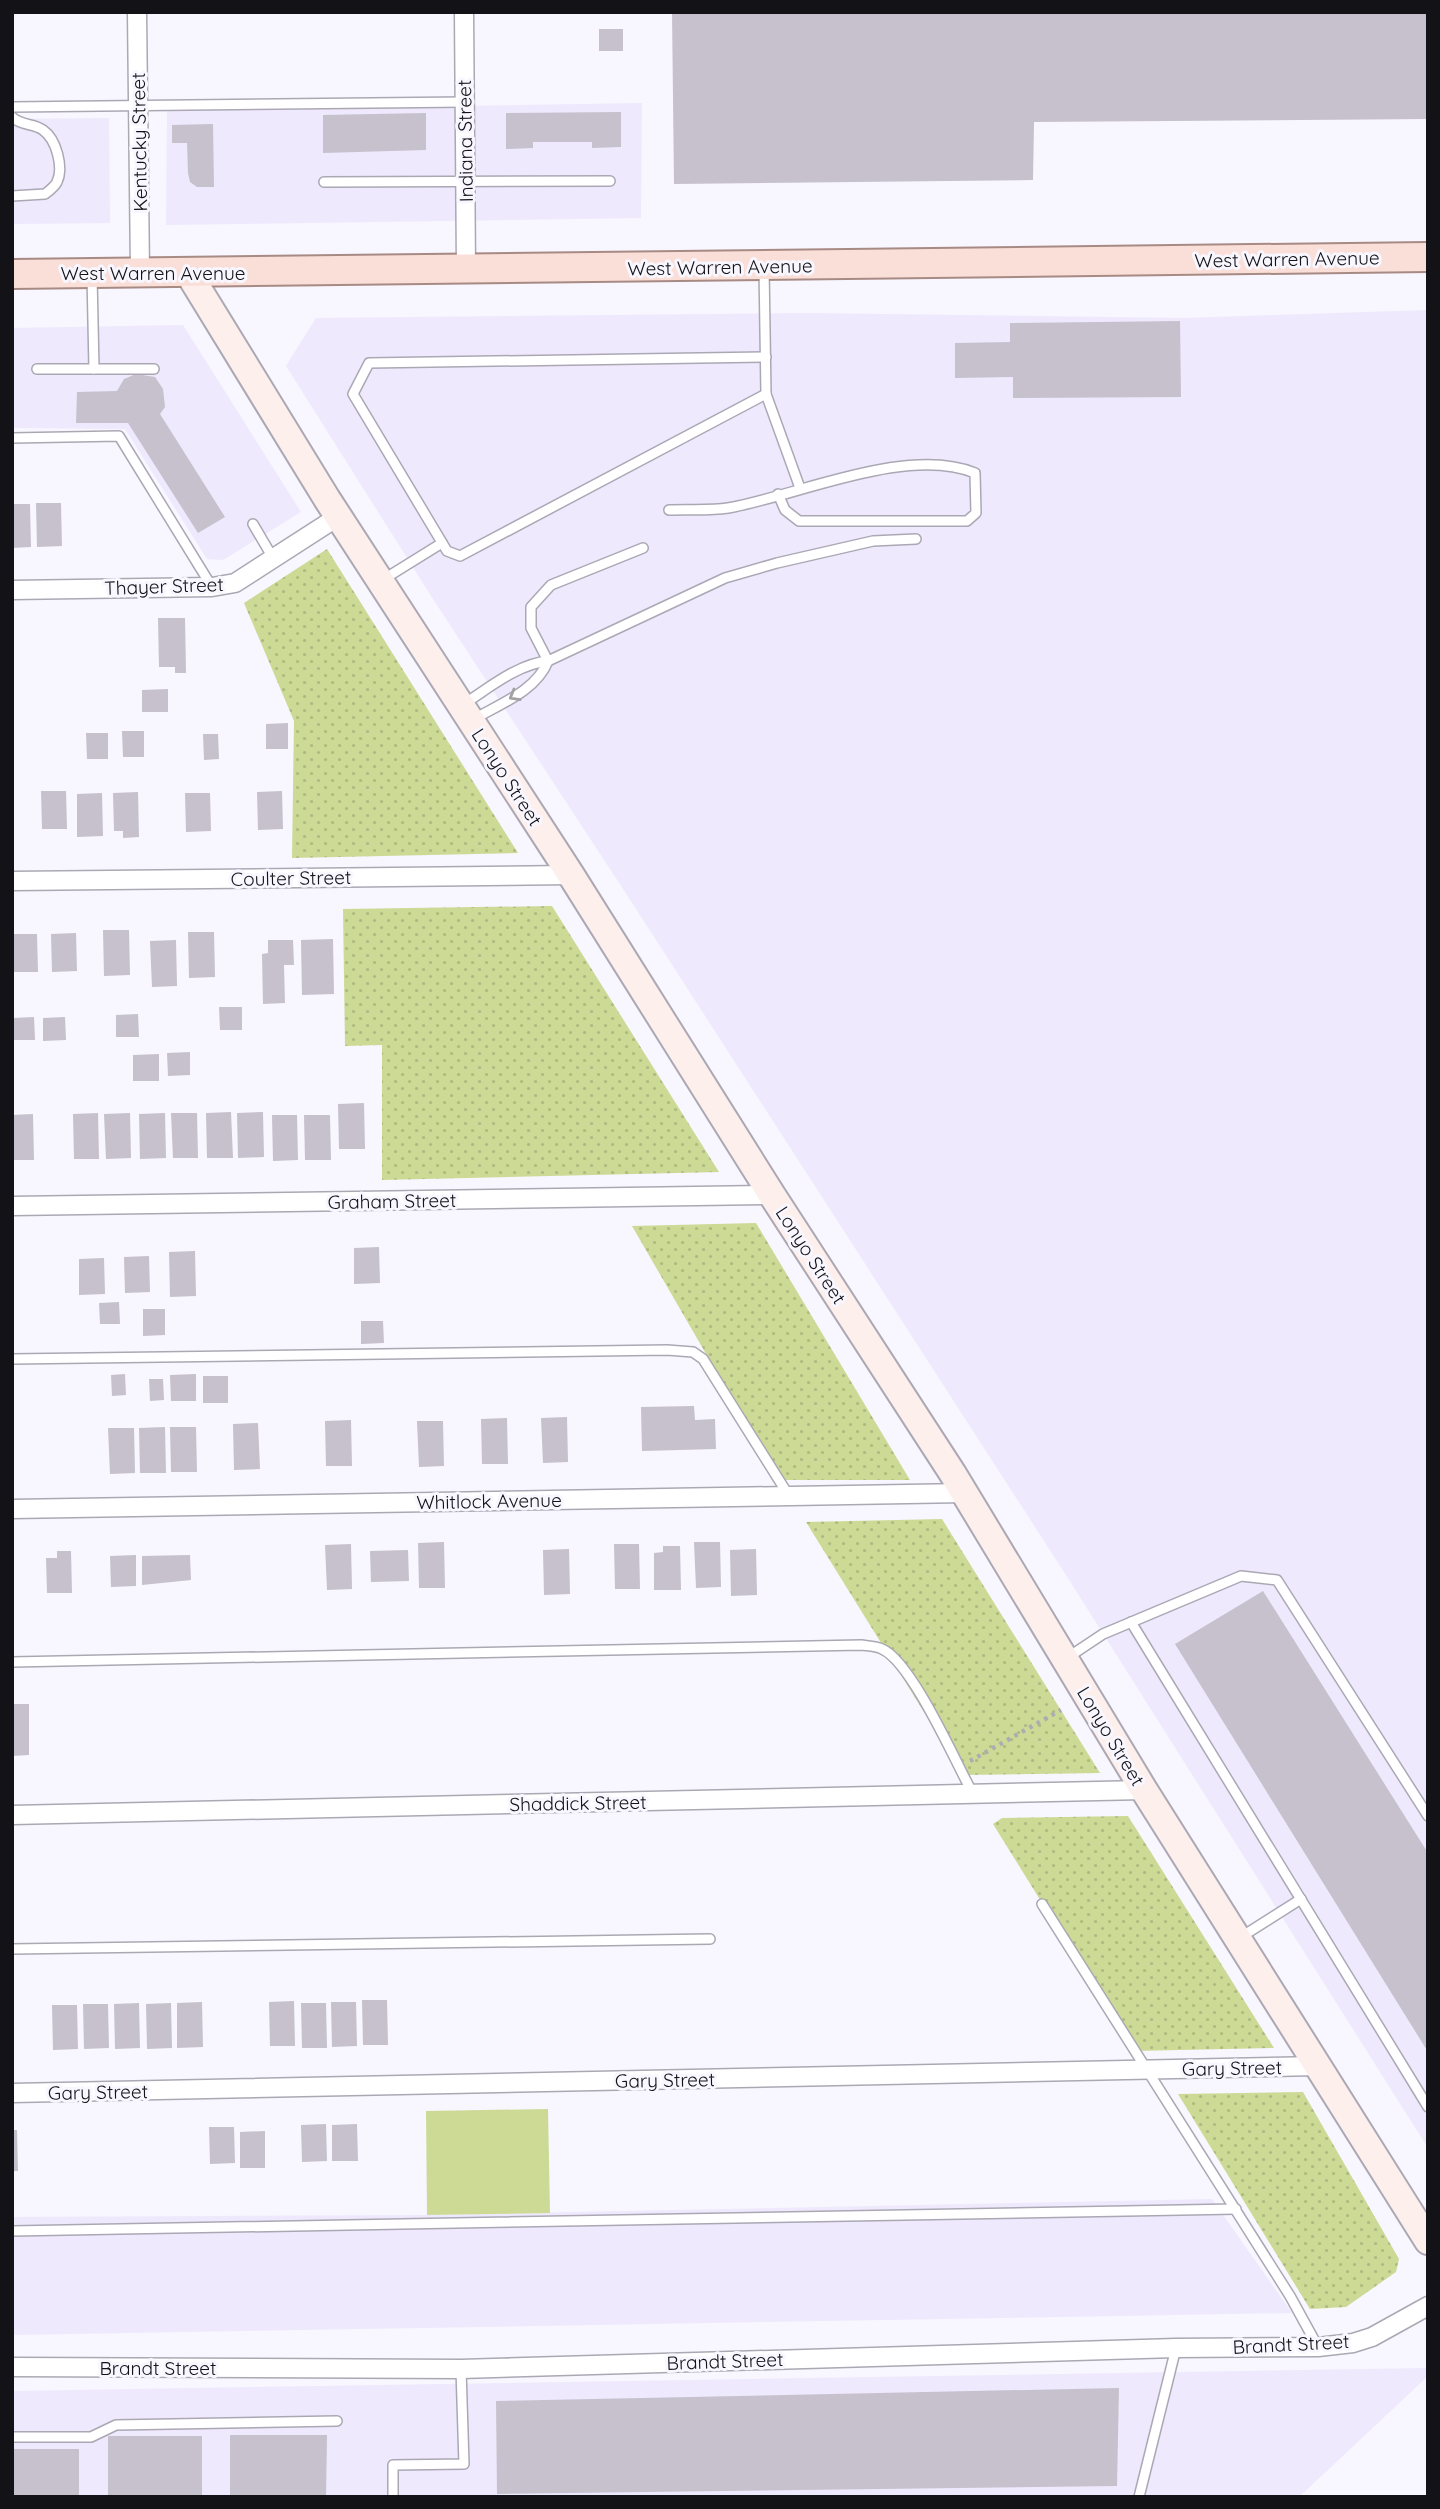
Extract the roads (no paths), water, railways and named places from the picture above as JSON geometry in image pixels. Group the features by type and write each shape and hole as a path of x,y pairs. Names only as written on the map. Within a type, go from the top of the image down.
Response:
{"main road":[{"name":"West Warren Avenue","path":"12,274 189,274 1428,257"}],"street":[{"name":"Kentucky Street","path":"137,12 140,273"},
{"name":"Indiana Street","path":"464,12 467,270"},
{"name":"Lonyo Street","path":"189,274 339,516 965,1493 1144,1790 1426,2234"},
{"name":"Thayer Street","path":"12,590 212,587 235,583 339,516"},
{"name":"Coulter Street","path":"12,881 570,875"},
{"name":"Graham Street","path":"12,1206 772,1195"},
{"name":"Whitlock Avenue","path":"12,1510 965,1493"},
{"name":"Shaddick Street","path":"12,1815 1144,1790"},
{"name":"Gary Street","path":"12,2094 1318,2066"},
{"name":"Brandt Street","path":"12,2367 461,2369 1175,2348 1318,2347 1353,2343 1372,2337 1428,2306"}],"lane":[{"path":"12,107 465,102"},
{"path":"12,117 18,122 41,128 52,138 59,163 57,183 46,194 12,196"},
{"path":"324,182 610,181"},
{"path":"764,266 766,394 800,488"},
{"path":"92,273 94,369"},
{"path":"766,357 369,363 353,394 447,551 460,556 766,394"},
{"path":"37,369 154,369"},
{"path":"12,438 119,436 212,587"},
{"path":"669,510 727,508 832,479 911,466 958,466 975,473 976,513 967,521 799,522 785,510 778,494"},
{"path":"253,524 273,558"},
{"path":"466,714 519,670 534,662 548,662 725,578 873,541 916,539"},
{"path":"381,581 442,543"},
{"path":"548,662 531,628 531,607 551,585 643,548"},
{"path":"466,714 530,686 543,673 548,662"},
{"path":"12,1359 667,1350 693,1352 703,1359 789,1496"},
{"path":"1065,1659 1103,1634 1241,1576 1276,1580 1428,1816"},
{"path":"1131,1622 1428,2107"},
{"path":"12,1662 861,1645 881,1648 893,1656 912,1681 973,1794"},
{"path":"1238,1939 1301,1899"},
{"path":"1042,1904 1236,2209 1318,2347"},
{"path":"12,1949 710,1939"},
{"path":"12,2231 1236,2209"},
{"path":"1139,2497 1175,2348"},
{"path":"393,2497 393,2465 464,2464 461,2369"},
{"path":"12,2437 91,2437 116,2425 337,2421"}]}
